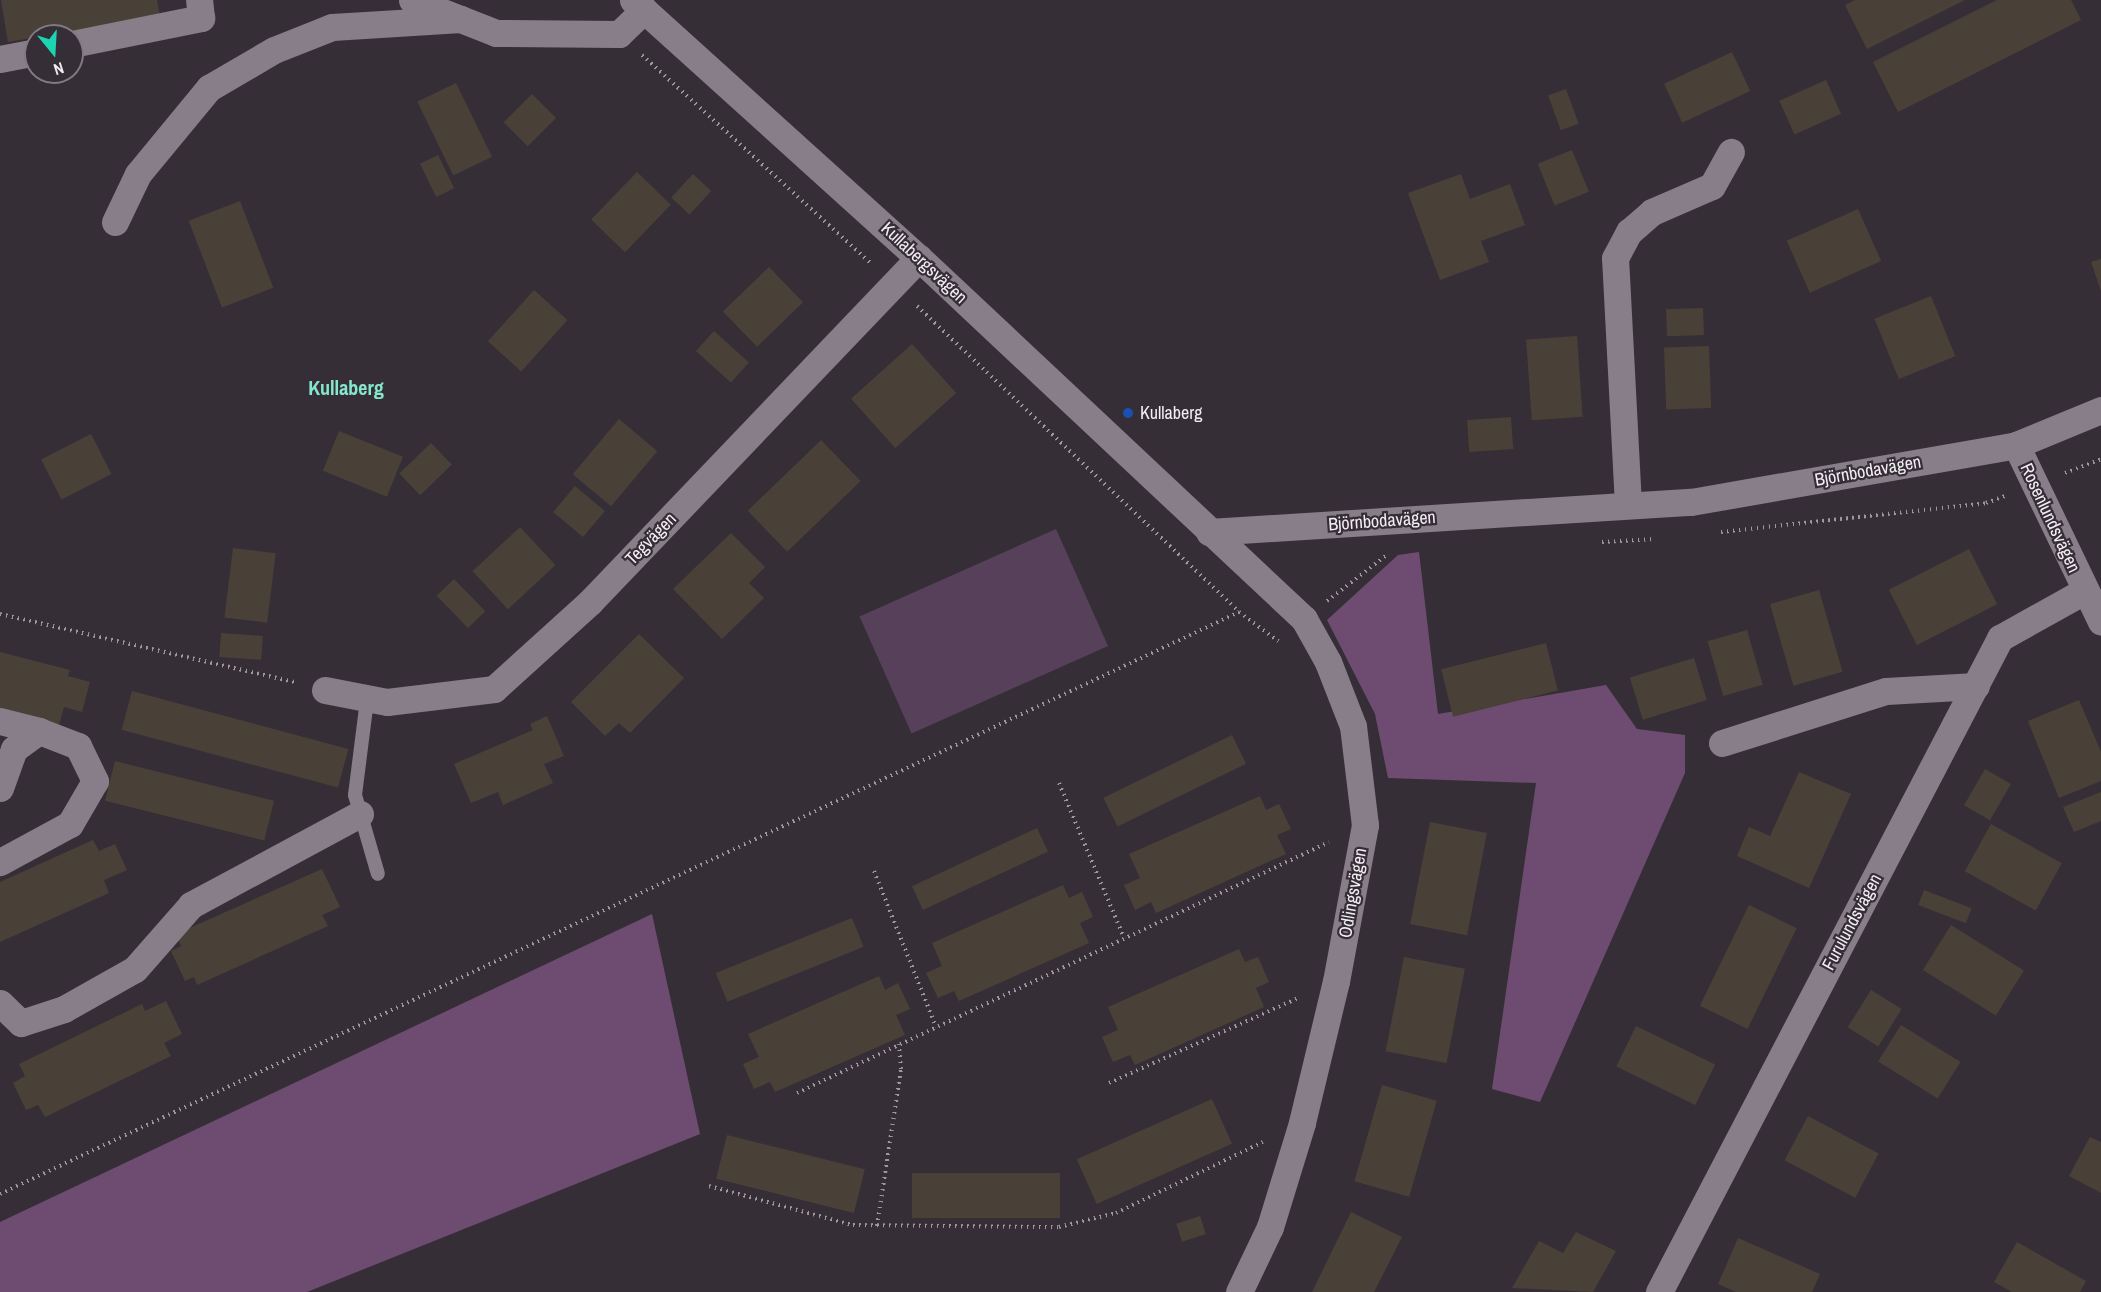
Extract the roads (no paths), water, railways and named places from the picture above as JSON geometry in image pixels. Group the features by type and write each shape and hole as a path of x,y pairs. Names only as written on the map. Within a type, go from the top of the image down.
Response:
{"street":[{"path":"84,42 201,18 199,0"},
{"path":"412,0 496,33 619,34 638,5"},
{"name":"Kullabergsvägen","path":"638,5 920,258 1209,532"},
{"path":"115,222 138,174 209,88 246,66 332,27 461,19"},
{"path":"0,59 24,54"},
{"path":"1628,505 1615,258 1629,232 1652,212 1712,186 1731,152"},
{"name":"Tegvägen","path":"325,690 367,700 494,690 590,602 920,258"},
{"name":"Björnbodavägen","path":"1209,532 1692,502 2016,445 2101,410"},
{"name":"Rosenlundsvägen","path":"2016,445 2032,485 2101,622"},
{"name":"Odlingsvägen","path":"1209,532 1304,620 1328,662 1353,726 1365,825 1336,981 1302,1123 1270,1227 1239,1292"},
{"name":"Furulundsvägen","path":"1659,1292 2000,638 2084,591"},
{"path":"1722,743 1886,691 1976,686"},
{"path":"0,722 39,731 78,746 95,781 70,824 0,862"},
{"path":"0,788 14,749 39,731"},
{"path":"0,1003 21,1023 64,1009 135,969 191,905 360,814"}],"lane":[{"path":"367,700 355,795 378,874"}],"place":[{"name":"Kullaberg","path":"1128,413"}],"district":[{"name":"Kullaberg","path":"346,387"}]}
